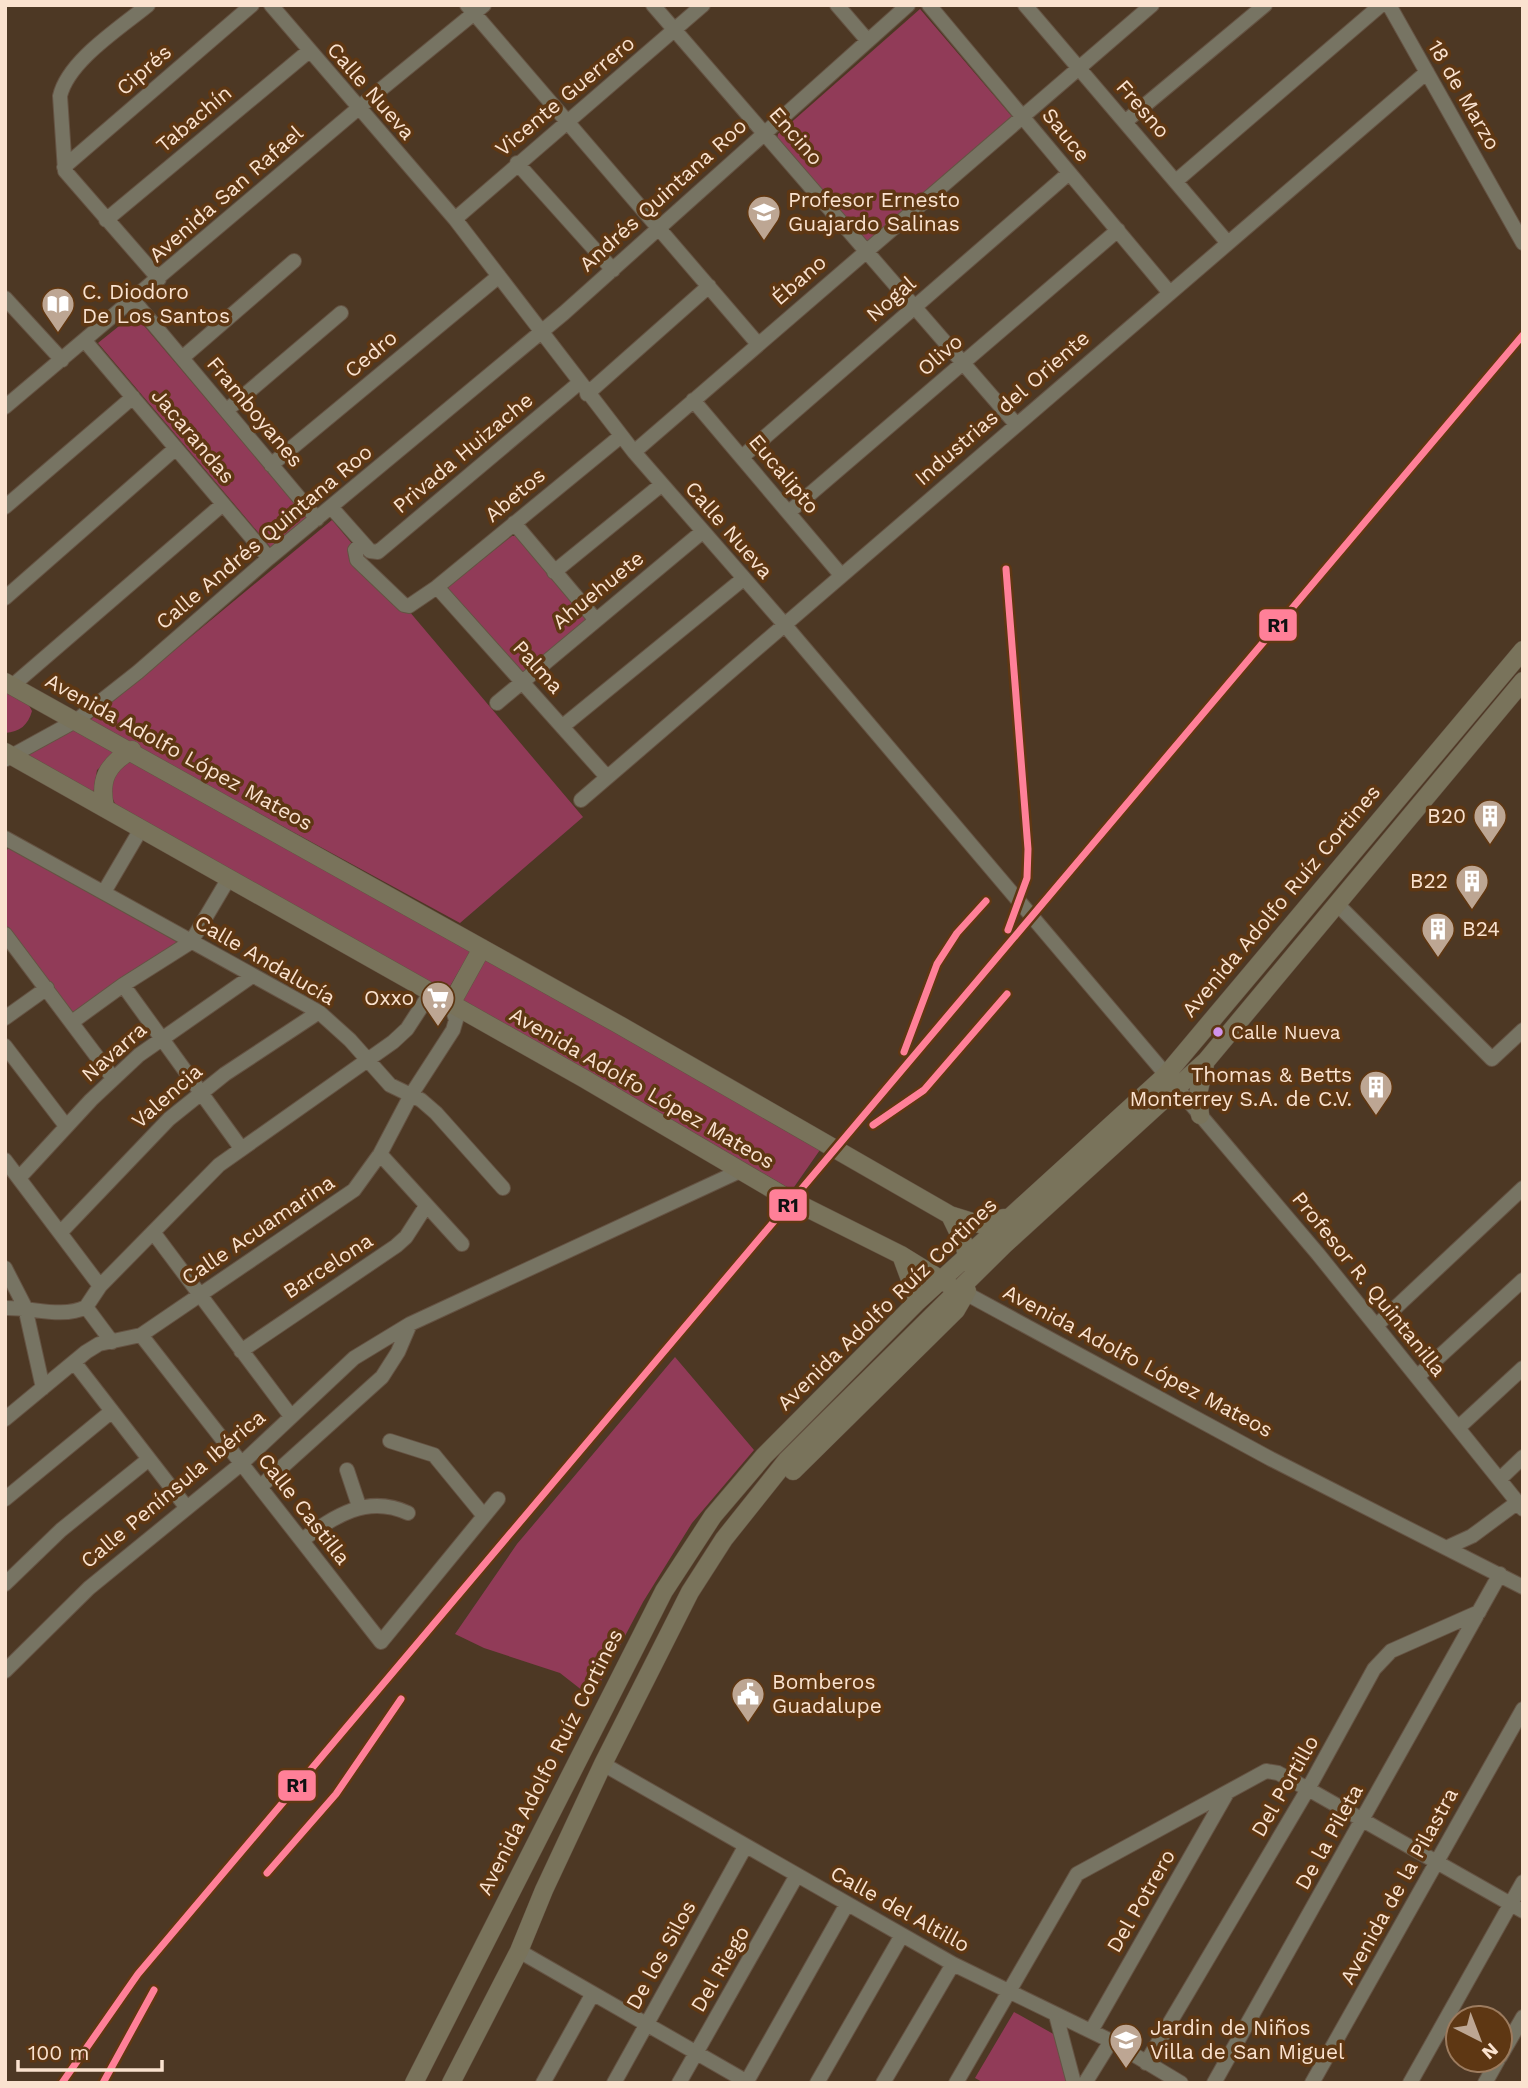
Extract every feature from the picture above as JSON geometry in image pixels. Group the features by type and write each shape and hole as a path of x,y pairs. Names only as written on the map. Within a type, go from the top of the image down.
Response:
{"main road":[{"name":"Avenida Adolfo Ruíz Cortines","path":"414,2083 664,1591 713,1516 764,1456 918,1301 1165,1076 1523,650"},
{"name":"Avenida Adolfo Ruíz Cortines","path":"451,2083 519,1951 544,1890 605,1760 690,1592 724,1539 788,1460 968,1291 1063,1191 1206,1061 1523,681"},
{"name":"Avenida Adolfo López Mateos","path":"9,684 482,948 950,1215 979,1224 1009,1216"},
{"path":"105,807 102,793 105,775 119,758 131,750"},
{"name":"Avenida Adolfo López Mateos","path":"8,756 105,807 789,1199 901,1255 940,1280 968,1291"},
{"path":"451,1004 482,948"},
{"path":"1200,1115 1199,1083 1206,1061"},
{"path":"950,1215 968,1254 968,1291"},
{"path":"901,1255 918,1301"},
{"name":"Avenida Adolfo Ruíz Cortines","path":"605,1760 627,1738 700,1597 761,1507 956,1310 968,1291"}],"street":[{"path":"148,5 78,64 62,85 60,96 64,167 72,181 159,279"},
{"name":"Ciprés","path":"64,167 251,5"},
{"name":"Calle Nueva","path":"271,5 355,107 454,219 661,485 785,624 1177,1090"},
{"name":"Encino","path":"653,5 1015,424"},
{"name":"Vicente Guerrero","path":"454,219 703,5"},
{"path":"837,5 868,41"},
{"name":"Andrés Quintana Roo","path":"540,332 908,5"},
{"name":"Sauce","path":"929,5 1169,292"},
{"name":"Fresno","path":"1025,5 1227,242"},
{"path":"1126,121 1265,5"},
{"path":"1176,181 1381,5"},
{"name":"18 de Marzo","path":"1389,5 1523,243"},
{"path":"472,7 565,122 758,344"},
{"name":"Avenida San Rafael","path":"5,407 134,301 472,7"},
{"name":"Ébano","path":"634,452 1024,116 1142,8"},
{"name":"Tabachín","path":"106,220 309,51"},
{"name":"Industrias del Oriente","path":"581,800 1427,72"},
{"path":"517,163 612,270"},
{"name":"Nogal","path":"742,457 1069,173"},
{"name":"Olivo","path":"789,512 1118,230"},
{"path":"182,358 294,261"},
{"name":"Cedro","path":"271,465 499,276"},
{"name":"Privada Huizache","path":"362,542 374,553 709,286"},
{"name":"Framboyanes","path":"134,301 317,519"},
{"path":"7,304 62,360"},
{"path":"227,410 341,313"},
{"name":"Calle Andrés Quintana Roo","path":"8,756 77,720 138,672 269,558 540,332"},
{"name":"Jacarandas","path":"85,341 269,558"},
{"path":"5,507 133,397"},
{"name":"Eucalipto","path":"694,400 841,575"},
{"name":"Abetos","path":"362,542 355,550 357,560 404,606 414,603 621,436"},
{"path":"5,598 176,448"},
{"path":"554,572 661,485"},
{"path":"9,684 223,504"},
{"path":"331,507 362,542"},
{"path":"514,523 595,619"},
{"name":"Ahuehuete","path":"497,703 702,532"},
{"path":"563,726 743,579"},
{"name":"Palma","path":"437,587 607,777"},
{"path":"104,892 141,829"},
{"name":"Calle Andalucía","path":"6,840 319,1012 369,1060 390,1085 436,1113 503,1188"},
{"path":"72,1022 123,985 191,942 229,878"},
{"path":"1337,904 1492,1059 1523,1030"},
{"path":"5,934 113,1078"},
{"name":"Navarra","path":"19,1178 113,1078 163,1037 252,976"},
{"path":"123,985 241,1149"},
{"path":"5,1018 47,988"},
{"path":"5,1308 25,1307 65,1313 86,1307 100,1286 194,1189 241,1149 369,1060 407,1029 430,992"},
{"name":"Calle Acuamarina","path":"5,1419 99,1344 141,1335 342,1200 364,1178 380,1154 411,1096 453,1030 456,1020 451,1004"},
{"name":"Valencia","path":"60,1233 142,1145 200,1093 319,1012"},
{"path":"5,1046 66,1126"},
{"name":"Profesor R. Quintanilla","path":"1177,1090 1377,1325 1501,1478 1520,1506"},
{"path":"380,1154 462,1244"},
{"path":"5,1160 100,1286"},
{"name":"Calle Península Ibérica","path":"5,1671 89,1588 241,1464 290,1415 354,1358 410,1324 742,1170"},
{"path":"1377,1325 1523,1188"},
{"name":"Barcelona","path":"241,1351 396,1246 406,1237 426,1206"},
{"path":"153,1232 290,1415"},
{"path":"5,1269 25,1307 43,1388"},
{"path":"1417,1377 1523,1280"},
{"name":"Avenida Adolfo López Mateos","path":"968,1291 1394,1523 1448,1547 1523,1587"},
{"path":"86,1307 112,1342"},
{"path":"261,1486 382,1377 398,1352 410,1324"},
{"name":"Calle Castilla","path":"141,1335 382,1642 484,1516"},
{"path":"74,1362 187,1508"},
{"path":"1459,1427 1523,1368"},
{"path":"5,1499 112,1411"},
{"path":"390,1441 420,1448 444,1465 484,1516 498,1499"},
{"path":"1501,1478 1523,1457"},
{"path":"5,1584 61,1530 149,1459"},
{"path":"347,1470 359,1506"},
{"path":"302,1540 330,1520 359,1506 388,1505 408,1513"},
{"path":"1448,1547 1472,1536 1520,1506"},
{"path":"1479,1612 1500,1574"},
{"name":"Del Portillo","path":"1146,2063 1308,1789 1374,1669 1385,1656 1413,1640 1479,1612"},
{"name":"De la Pileta","path":"1214,2083 1479,1612"},
{"name":"Avenida de la Pilastra","path":"1312,2083 1523,1709"},
{"name":"Calle del Altillo","path":"605,1760 746,1847 953,1964 1111,2041 1181,2083"},
{"path":"958,2082 1077,1874 1266,1772 1278,1773 1308,1789 1517,1908"},
{"name":"Del Potrero","path":"1091,2031 1228,1791"},
{"name":"De los Silos","path":"614,2083 746,1847"},
{"name":"Del Riego","path":"679,2083 797,1875"},
{"path":"1410,2083 1517,1908 1523,1882"},
{"path":"519,1951 747,2082 847,1904"},
{"path":"817,2083 902,1935"},
{"path":"883,2083 953,1964"},
{"path":"543,2083 592,1995"},
{"path":"1056,2015 1074,2083"},
{"path":"1514,2032 1523,2017"},
{"path":"1085,2083 1111,2041"}],"shaded area":[{"path":"920,9 1014,119 867,243 777,139 778,134"},
{"path":"134,314 309,520 273,550 98,343"},
{"path":"332,520 583,817 460,923 89,721"},
{"path":"512,536 516,536 586,618 586,623 523,674 448,592 448,587"},
{"path":"5,689 26,700 32,711 23,727 5,733"},
{"path":"78,727 122,749 97,770 93,795 23,755"},
{"path":"128,761 137,761 472,949 446,993 117,808 112,797 110,776"},
{"path":"11,847 177,942 73,1015 5,925 5,851"},
{"path":"484,957 822,1147 792,1190 458,999"},
{"path":"675,1357 754,1450 692,1523 643,1602 592,1698 560,1673 484,1648 455,1634 517,1544"},
{"path":"1014,2012 1057,2036 1068,2083 984,2083 975,2078"}],"transit line":[{"name":"R1","path":"62,2083 138,1974 1523,335"},
{"name":"R1","path":"1006,569 1028,849 1027,878 1008,930"},
{"name":"R1","path":"904,1052 937,964 957,933 986,901"},
{"name":"R1","path":"873,1125 924,1090 1007,994"},
{"name":"R1","path":"267,1873 336,1794 401,1699"},
{"name":"R1","path":"103,2083 154,1990"}],"place":[{"name":"Profesor Ernesto Guajardo Salinas","path":"764,242"},
{"name":"C. Diodoro De Los Santos","path":"58,334"},
{"name":"B20","path":"1490,846"},
{"name":"B22","path":"1472,911"},
{"name":"B24","path":"1438,959"},
{"name":"Oxxo","path":"438,1028"},
{"name":"Calle Nueva","path":"1218,1032"},
{"name":"Thomas & Betts Monterrey S.A. de C.V.","path":"1376,1117"},
{"name":"Bomberos Guadalupe","path":"748,1724"},
{"name":"Jardin de Niños Villa de San Miguel","path":"1126,2070"}]}
